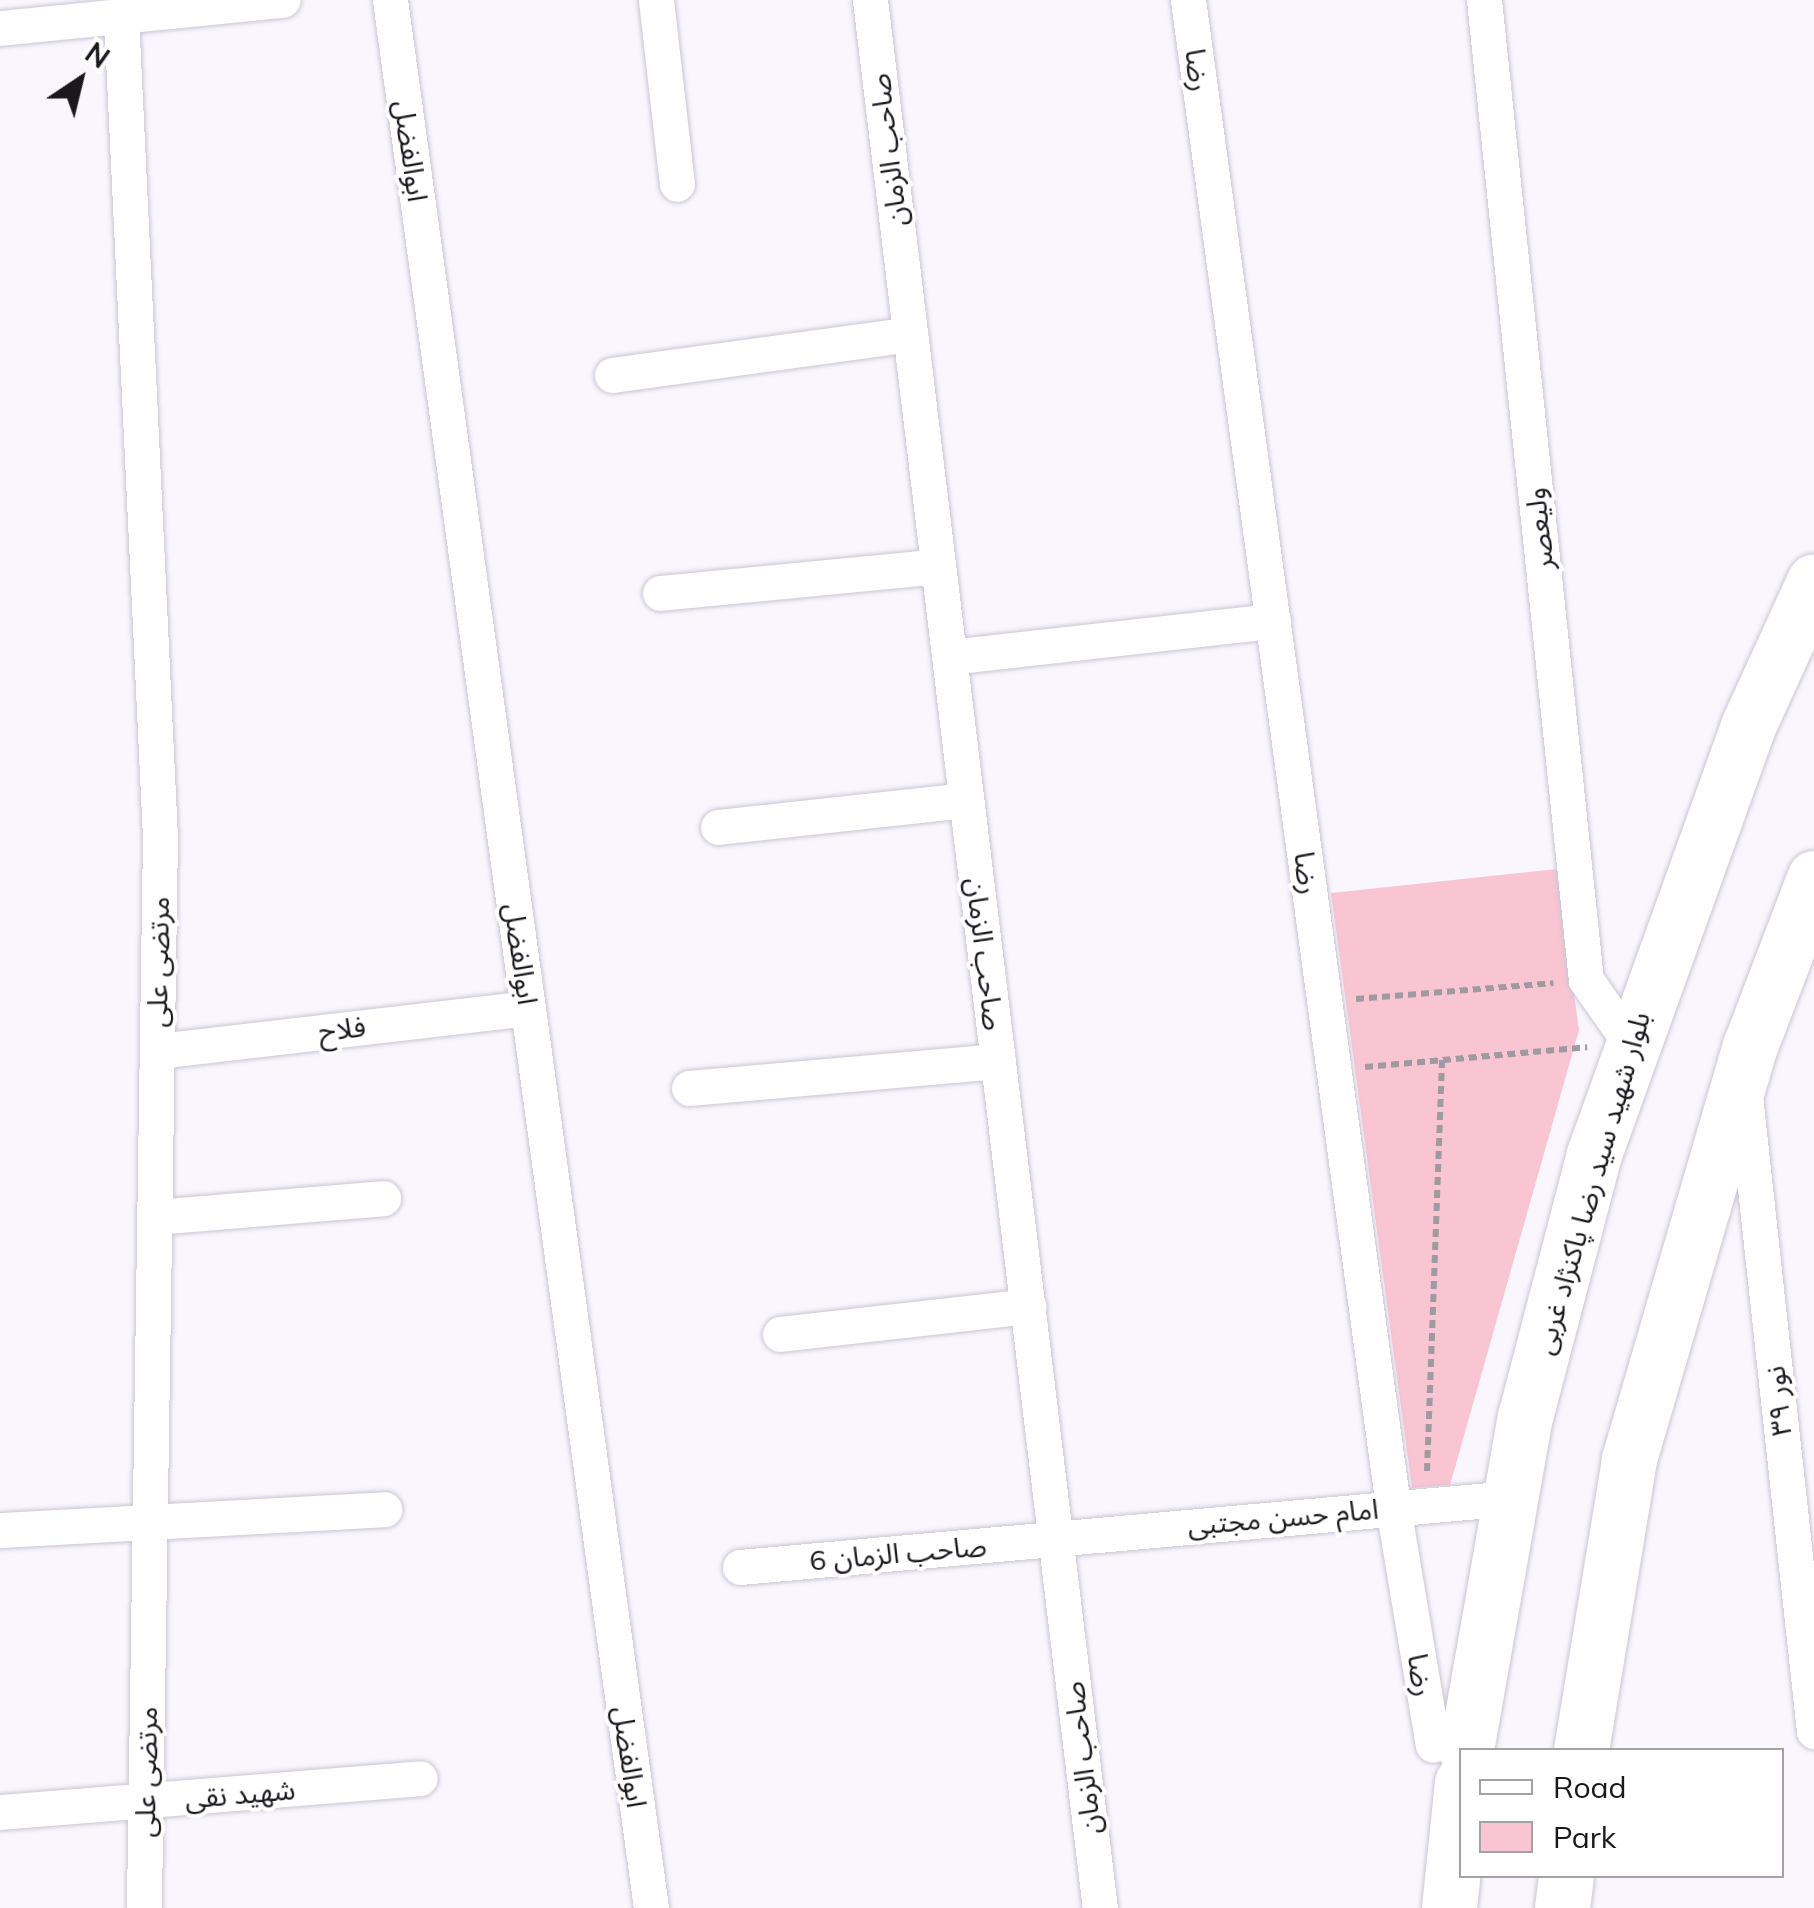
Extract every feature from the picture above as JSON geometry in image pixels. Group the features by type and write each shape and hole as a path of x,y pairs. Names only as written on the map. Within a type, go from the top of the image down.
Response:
{"main road":[{"name":"بلوار شهید سید رضا پاکنژاد غربی","path":"1450,1908 1454,1759 1510,1498 1574,1229 1631,1044 1748,726 1814,581"},
{"path":"1582,1748 1629,1460 1742,1071 1814,878"},
{"path":"1562,1908 1566,1878"}],"street":[{"path":"0,28 283,0"},
{"name":"ابوالفضل","path":"390,0 651,1908"},
{"path":"656,0 677,184"},
{"name":"صاحب الزمان","path":"870,0 1100,1908"},
{"name":"رضا","path":"1188,0 1334,1070 1454,1759"},
{"name":"ولیعصر","path":"1484,0 1586,980 1631,1044"},
{"name":"مرتضی علی","path":"122,16 160,836 144,1908"},
{"path":"612,375 910,334"},
{"path":"660,592 938,566"},
{"path":"950,657 1273,621"},
{"path":"718,827 966,800"},
{"name":"فلاح","path":"157,1051 528,1008"},
{"path":"689,1088 998,1061"},
{"name":"نور ۳۹","path":"1742,1071 1814,1731"},
{"path":"154,1216 383,1198"},
{"path":"780,1334 1028,1306"},
{"name":"امام حسن مجتبی","path":"1055,1538 1510,1498"},
{"path":"0,1530 384,1508"},
{"name":"صاحب الزمان 6","path":"740,1567 1055,1538"},
{"name":"شهید نقی","path":"0,1812 420,1778"}],"path":[{"path":"1325,1001 1586,980"},
{"path":"1334,1070 1631,1044"},
{"path":"1410,1505 1442,1058"}],"green space":[{"path":"1557,869 1579,1030 1450,1485 1412,1488 1331,893"}]}
